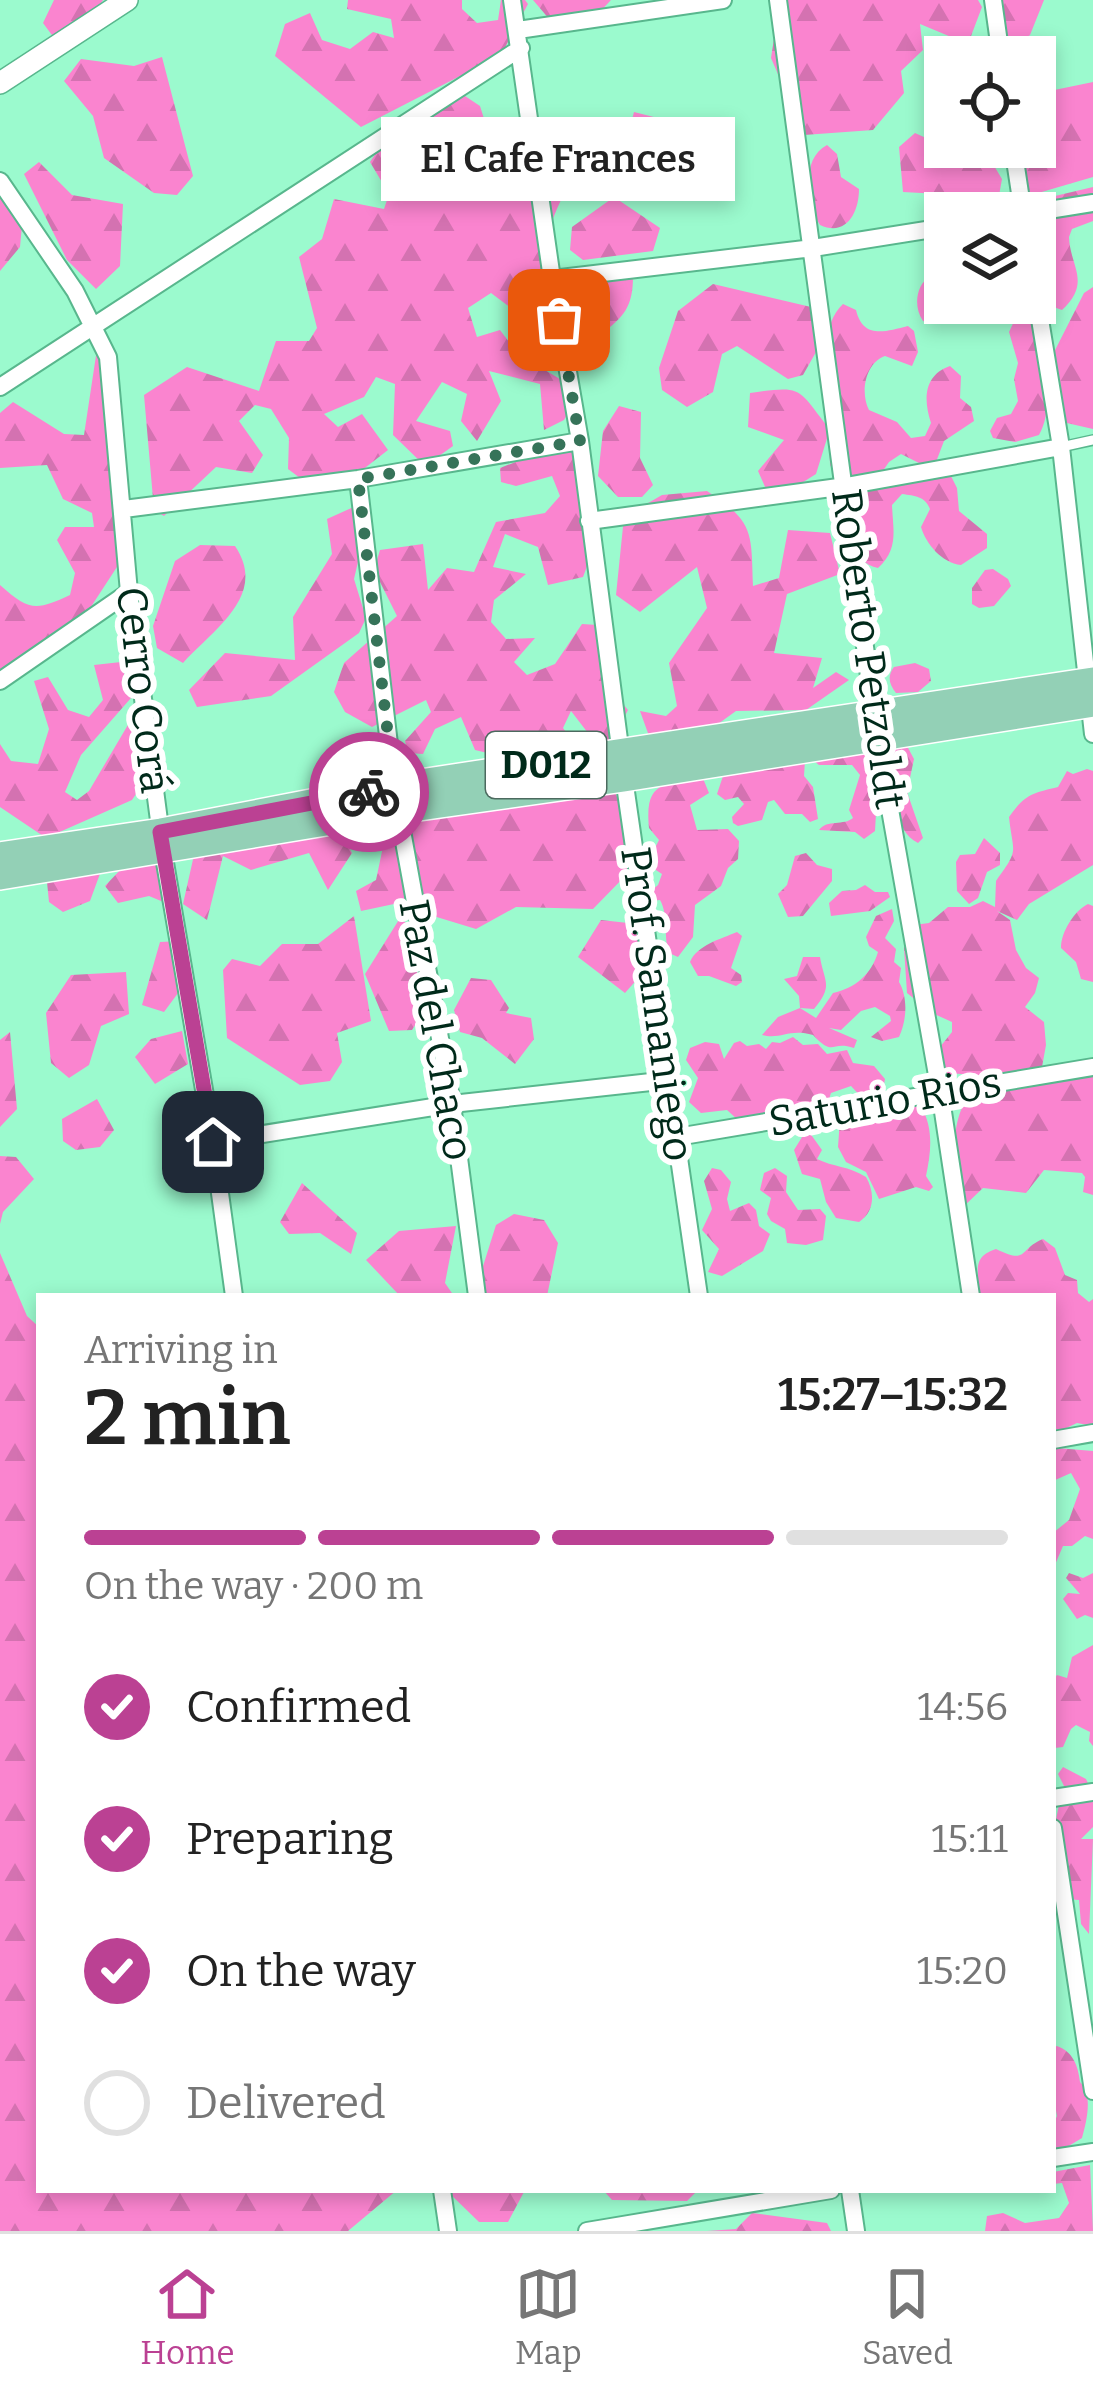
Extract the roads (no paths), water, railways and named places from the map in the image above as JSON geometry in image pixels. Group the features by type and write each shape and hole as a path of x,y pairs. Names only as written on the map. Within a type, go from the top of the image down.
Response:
{"main road":[{"name":"D012","path":"0,875 396,798 1090,693"},
{"name":"D012","path":"0,856 162,841"}],"street":[{"path":"0,83 127,0"},
{"name":"Prof. Samaniego","path":"512,0 580,441 699,1293"},
{"path":"0,387 520,39 723,0"},
{"name":"Roberto Petzoldt","path":"778,0 875,726 971,1293"},
{"path":"993,0 998,36"},
{"name":"Cerro Corá","path":"0,182 94,324 108,357 129,592 162,841 234,1293"},
{"path":"1056,209 1093,203"},
{"path":"552,279 924,230"},
{"path":"1041,324 1061,446 1093,734"},
{"path":"124,509 358,479 580,441"},
{"path":"590,521 846,487 1061,446"},
{"name":"Paz del Chaco","path":"358,479 396,798 452,1104 477,1293"},
{"path":"0,681 129,592"},
{"name":"Saturio Rios","path":"677,1137 1093,1067"},
{"path":"213,1142 452,1104 669,1081"},
{"path":"1056,1439 1093,1433"},
{"path":"1056,1798 1093,1792"},
{"path":"1056,1848 1093,2091"},
{"path":"1056,2158 1093,2152"},
{"path":"442,2193 448,2231"},
{"path":"587,2231 813,2193"},
{"path":"850,2193 856,2231"}],"lane":[{"path":"1061,446 1093,440"}],"place":[{"name":"El Cafe Frances","path":"559,320"}]}
